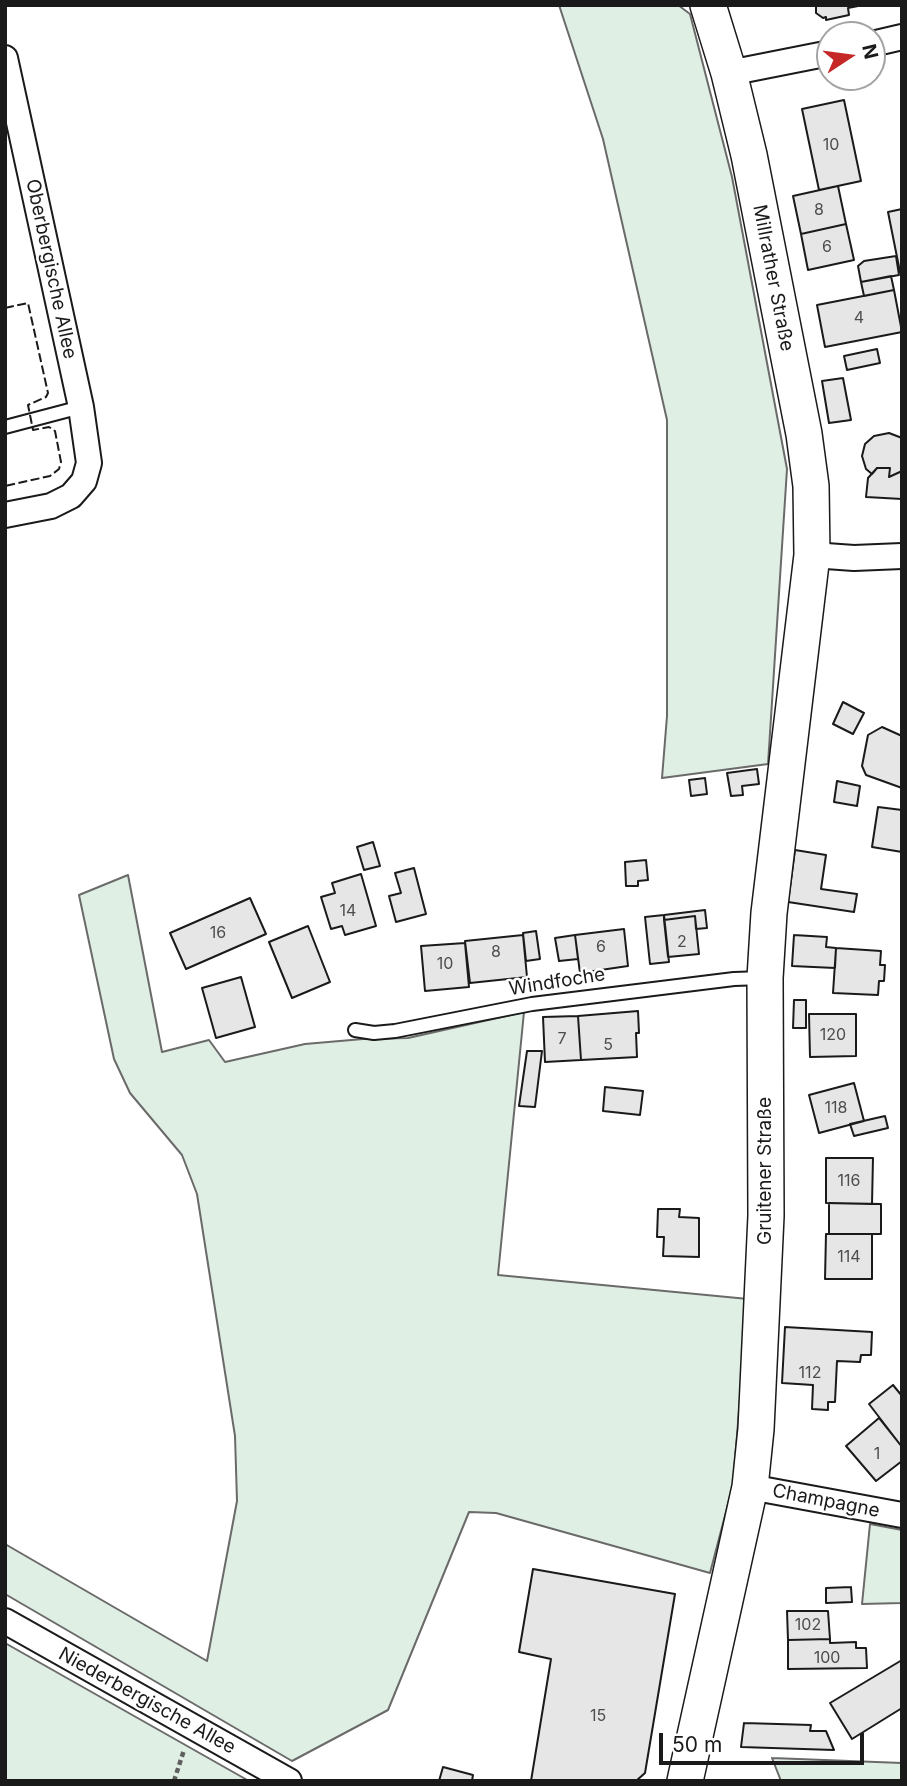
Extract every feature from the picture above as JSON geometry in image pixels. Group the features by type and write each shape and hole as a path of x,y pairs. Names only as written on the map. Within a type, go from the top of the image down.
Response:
{"main road":[{"name":"Millrather Straße","path":"708,5 749,155 804,434 811,486 812,555"},
{"name":"Gruitener Straße","path":"685,1781 750,1487 756,1429 765,1229 765,978 769,914 812,555"}],"street":[{"path":"729,74 816,55"},
{"name":"Oberbergische Allee","path":"5,58 81,407 89,463 84,481 71,496 51,506 5,515"},
{"path":"812,555 854,558 902,556"},
{"name":"Champagne","path":"750,1487 902,1515"},
{"name":"Niederbergische Allee","path":"5,1621 289,1781"}],"lane":[{"path":"5,427 81,407"},
{"name":"Windfoche","path":"355,1030 395,1031 532,1004 709,981 765,978"}],"green space":[{"path":"559,5 678,5 690,14 732,177 787,469 768,764 662,778 667,716 667,420 603,139"},
{"path":"128,875 162,1052 209,1040 225,1062 305,1044 408,1038 524,1012 498,1275 748,1299 733,1485 710,1573 496,1513 469,1512 388,1710 292,1761 5,1594 5,1544 207,1661 237,1501 235,1436 197,1194 182,1155 130,1093 114,1059 79,895"},
{"path":"870,1524 902,1530 902,1603 862,1604"},
{"path":"5,1643 249,1781 5,1781"},
{"path":"772,1758 902,1763 902,1781 781,1781"}],"building":[{"path":"816,5 863,5 848,8 849,15 826,20 826,17 816,13"},
{"path":"844,100 861,181 819,190 802,109"},
{"path":"838,186 846,224 801,234 793,196"},
{"path":"902,209 902,272 900,272 888,212"},
{"path":"846,224 854,260 808,270 801,234"},
{"path":"896,256 899,275 861,282 858,266 864,261"},
{"path":"891,276 894,290 864,296 861,282"},
{"path":"894,290 902,332 825,347 817,305"},
{"path":"877,349 880,363 847,370 844,356"},
{"path":"843,378 851,420 829,423 822,381"},
{"path":"889,433 902,438 902,471 889,477 890,468 877,468 872,474 866,469 862,456 865,444 874,436"},
{"path":"877,468 890,468 889,477 902,471 902,499 866,497 868,478"},
{"path":"843,702 864,713 853,734 833,724"},
{"path":"882,727 902,736 902,788 866,775 862,766 868,735"},
{"path":"757,769 759,784 742,786 743,795 731,796 727,773"},
{"path":"705,778 707,794 691,796 689,780"},
{"path":"837,781 860,786 857,806 834,802"},
{"path":"878,807 902,810 902,852 872,847"},
{"path":"373,842 380,866 364,870 357,847"},
{"path":"795,850 826,855 821,889 857,894 854,912 788,902"},
{"path":"646,860 648,880 638,881 638,886 626,886 625,862"},
{"path":"414,868 426,914 396,922 389,896 401,893 395,873"},
{"path":"361,874 376,926 345,935 342,926 331,929 321,897 335,893 332,883"},
{"path":"250,898 266,934 186,969 170,933"},
{"path":"705,910 707,928 696,929 695,916 664,920 664,915"},
{"path":"664,915 669,962 650,964 645,917"},
{"path":"695,916 699,954 668,957 664,920"},
{"path":"308,926 330,982 292,998 269,942"},
{"path":"624,929 628,966 580,973 575,935"},
{"path":"536,931 540,959 526,961 523,933"},
{"path":"523,935 527,977 470,983 465,941"},
{"path":"575,935 578,959 559,961 555,938"},
{"path":"794,935 827,937 826,947 836,948 835,968 792,966"},
{"path":"465,943 469,987 425,991 421,946"},
{"path":"836,948 881,951 880,965 885,965 884,981 879,981 878,995 833,993"},
{"path":"241,977 255,1027 216,1038 202,988"},
{"path":"794,1000 806,1000 806,1028 793,1028"},
{"path":"638,1011 637,1057 581,1060 578,1016"},
{"path":"809,1014 856,1014 856,1056 810,1057"},
{"path":"578,1016 581,1060 545,1062 543,1017"},
{"path":"527,1051 542,1051 535,1107 519,1106"},
{"path":"854,1083 864,1121 819,1133 809,1095"},
{"path":"605,1087 643,1091 640,1115 603,1111"},
{"path":"885,1116 888,1128 854,1136 850,1124"},
{"path":"826,1158 873,1158 872,1204 826,1203"},
{"path":"829,1203 881,1204 881,1234 829,1234"},
{"path":"658,1209 680,1209 679,1217 699,1218 699,1257 663,1256 664,1237 657,1237"},
{"path":"826,1234 872,1234 872,1279 825,1279"},
{"path":"785,1327 872,1332 871,1355 861,1355 860,1362 837,1361 835,1402 828,1402 828,1410 812,1409 813,1385 782,1383"},
{"path":"893,1385 902,1396 902,1447 869,1404"},
{"path":"879,1418 902,1447 902,1461 876,1481 846,1446"},
{"path":"533,1569 675,1594 645,1773 636,1781 531,1781 551,1659 519,1652"},
{"path":"851,1587 852,1602 826,1603 826,1588"},
{"path":"787,1611 828,1611 830,1639 788,1640"},
{"path":"830,1639 830,1643 856,1642 856,1648 866,1648 867,1668 788,1669 788,1640"},
{"path":"902,1660 902,1708 852,1739 830,1703"},
{"path":"744,1723 811,1725 810,1731 826,1731 834,1750 741,1747"},
{"path":"443,1767 473,1775 472,1781 439,1781"}],"fence":[{"path":"5,308 28,303 48,393 46,397 28,405 33,430 49,427 55,431 61,462 59,469 50,476 5,486"}]}
